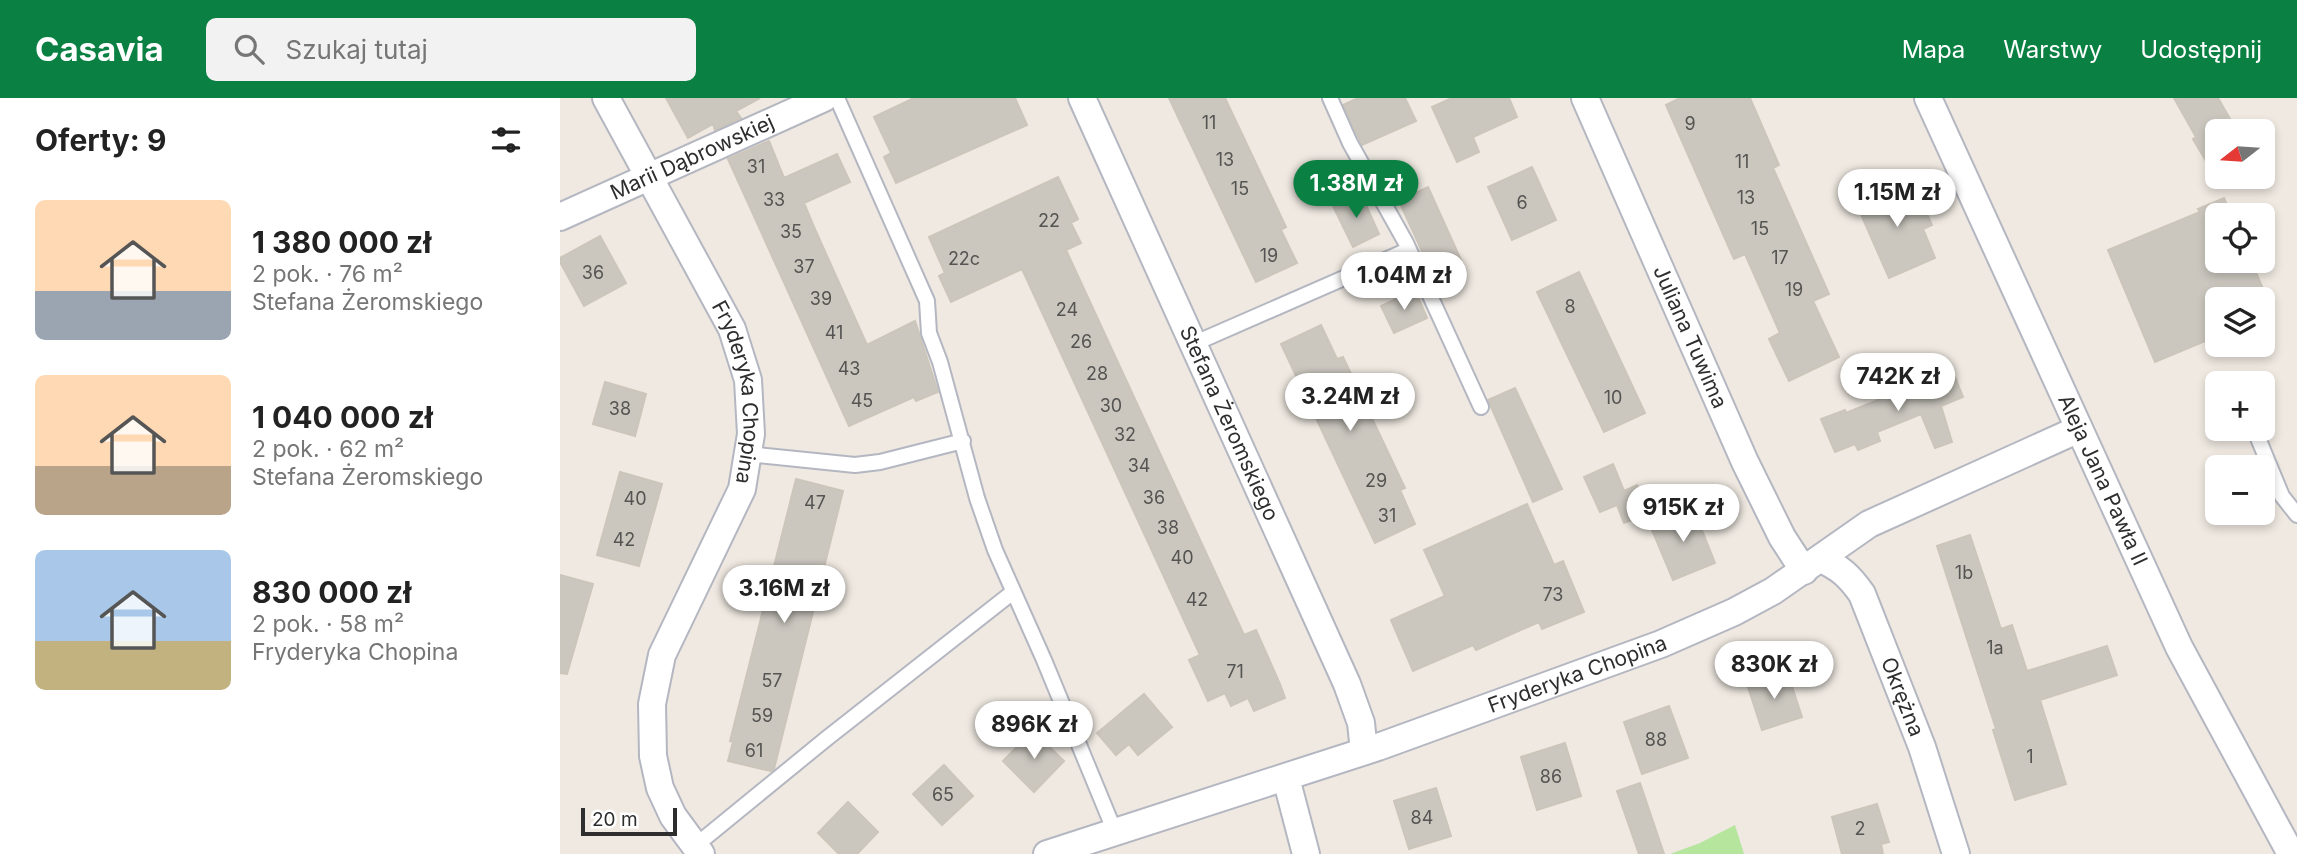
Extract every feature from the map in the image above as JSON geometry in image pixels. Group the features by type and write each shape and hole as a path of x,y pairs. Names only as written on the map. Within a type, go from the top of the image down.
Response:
{"street":[{"name":"Fryderyka Chopina","path":"607,98 732,329 748,380 751,434 742,489 662,655 652,704 653,757 660,788 673,816 698,850"},
{"name":"Marii Dąbrowskiej","path":"560,217 824,98"},
{"name":"Stefana Żeromskiego","path":"1082,98 1348,684 1360,723 1364,751"},
{"name":"Juliana Tuwima","path":"1585,98 1745,462 1782,537 1812,565"},
{"name":"Aleja Jana Pawła II","path":"1928,98 2179,647 2291,854"},
{"name":"Fryderyka Chopina","path":"1047,854 1286,778 1661,644 1734,612 1773,591 1869,524 2079,429"},
{"name":"Okrężna","path":"1812,565 1837,566 1848,575 1862,594 1922,747 1956,854"},
{"path":"1286,778 1306,854"}],"lane":[{"path":"837,98 927,301 929,333 940,362 977,498 1013,592 1115,832"},
{"path":"1329,98 1350,143 1376,186 1408,250 1481,407"},
{"path":"1193,344 1408,250"},
{"path":"748,454 855,465 962,441"},
{"path":"2259,441 2282,496 2297,515"},
{"path":"698,850 826,739 1013,592"}],"green space":[{"path":"1735,825 1744,854 1670,854 1700,843"}],"building":[{"path":"666,98 760,98 736,111 741,118 715,130 713,124 688,138"},
{"path":"914,98 1015,98 1027,125 896,183 884,157 891,153 874,117"},
{"path":"1169,98 1225,98 1286,227 1281,230 1297,263 1256,282"},
{"path":"1358,98 1405,98 1416,121 1362,145 1343,105"},
{"path":"1452,98 1509,98 1517,117 1473,137 1479,152 1457,162 1432,107"},
{"path":"1680,98 1750,98 1779,165 1773,168 1829,294 1813,301 1839,357 1789,381 1769,339 1780,333 1745,254 1734,259 1666,105"},
{"path":"2174,98 2218,98 2230,119 2205,119 2205,159 2193,139 2196,137"},
{"path":"769,141 784,178 837,154 850,182 804,203 814,227 867,345 915,321 938,392 916,401 914,397 849,426 728,159"},
{"path":"1532,167 1556,220 1512,240 1488,187"},
{"path":"1058,177 1078,219 1071,223 1081,243 1066,250 1244,635 1256,630 1280,684 1285,698 1254,711 1248,698 1231,706 1225,693 1208,701 1189,660 1200,655 1022,269 951,302 939,276 945,273 929,237"},
{"path":"1902,182 1909,198 1918,194 1932,225 1923,229 1935,258 1889,278 1856,203"},
{"path":"1428,187 1466,271 1437,284 1399,201"},
{"path":"1361,194 1379,234 1353,247 1333,206"},
{"path":"2224,198 2226,203 2212,203"},
{"path":"2205,206 2205,273 2256,273 2262,287 2205,287 2205,341 2155,362 2108,250 2200,212 2198,209"},
{"path":"600,236 626,283 584,306 560,258"},
{"path":"1579,272 1645,413 1604,432 1537,292"},
{"path":"1415,290 1427,318 1394,333 1381,306"},
{"path":"1321,325 1337,359 1343,357 1405,488 1400,490 1415,524 1375,543 1281,344"},
{"path":"1951,367 1963,397 1941,406 1952,442 1935,448 1921,414 1877,432 1880,441 1858,450 1855,444 1835,452 1821,419 1845,410 1846,413 1910,387 1907,381 1930,371 1932,375"},
{"path":"605,382 646,394 635,436 593,424"},
{"path":"1515,388 1562,489 1533,502 1488,400"},
{"path":"1613,464 1624,491 1637,485 1649,513 1624,523 1617,505 1600,512 1584,477"},
{"path":"620,472 662,484 639,566 597,555"},
{"path":"796,479 843,491 774,769 771,771 728,761 733,742 730,741"},
{"path":"1527,504 1554,565 1563,561 1584,612 1542,629 1539,622 1476,650 1473,645 1413,671 1391,620 1445,596 1424,550"},
{"path":"1693,508 1715,563 1673,580 1650,525"},
{"path":"1970,535 2001,629 2012,625 2027,671 2107,646 2117,675 2040,700 2066,784 2015,800 1993,730 1996,729 1937,546"},
{"path":"560,575 593,584 567,674 560,673"},
{"path":"1787,671 1802,717 1762,730 1747,684"},
{"path":"1144,694 1172,727 1138,755 1129,744 1116,755 1097,733"},
{"path":"1669,706 1688,758 1642,774 1624,722"},
{"path":"1033,731 1064,761 1034,792 1003,761"},
{"path":"1565,743 1581,796 1537,810 1521,757"},
{"path":"944,765 973,796 942,825 913,794"},
{"path":"1640,783 1664,854 1639,854 1617,791"},
{"path":"1436,788 1451,836 1409,849 1394,801"},
{"path":"848,802 878,832 857,854 839,854 818,833"},
{"path":"1877,804 1889,842 1881,844 1883,854 1842,854 1832,817"}]}
